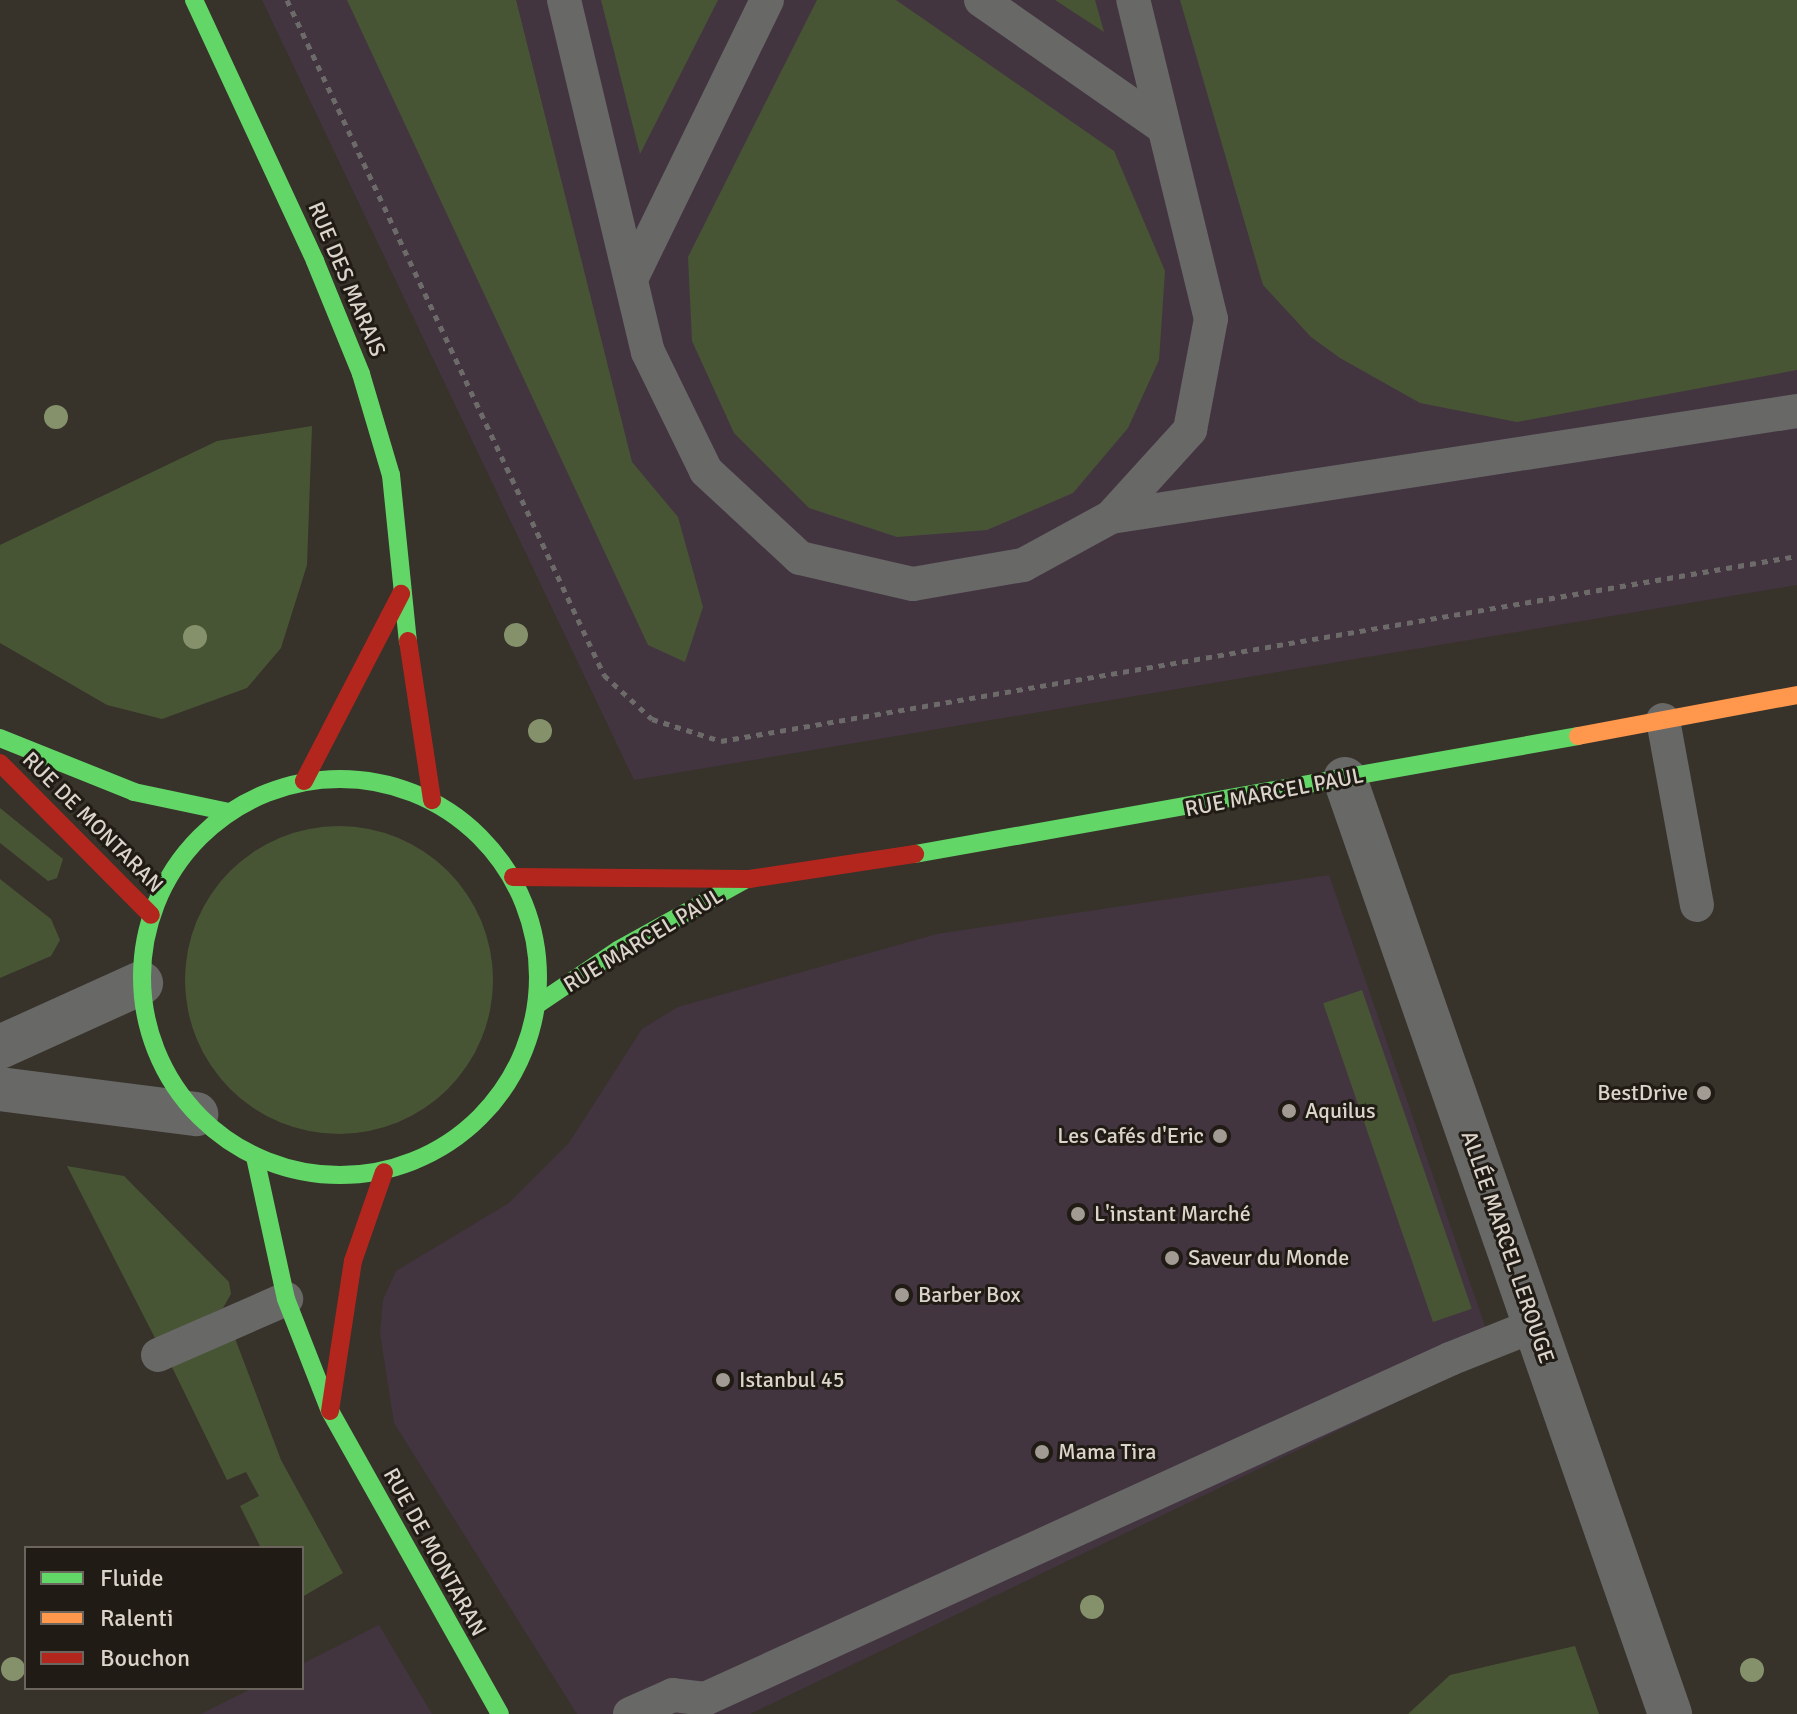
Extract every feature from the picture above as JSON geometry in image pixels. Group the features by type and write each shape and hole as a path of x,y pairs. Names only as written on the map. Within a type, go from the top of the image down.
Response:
{"street":[{"name":"RUE DES MARAIS","path":"194,0 315,261 361,374 391,475 401,594 432,800"},
{"path":"304,781 401,594"},
{"name":"RUE MARCEL PAUL","path":"513,877 749,879 1054,833 1797,695"},
{"name":"RUE DE MONTARAN","path":"0,738 134,792 229,812"},
{"name":"RUE DE MONTARAN","path":"0,763 151,915"},
{"name":"RUE DE MONTARAN","path":"348,778 392,785 432,800 473,829 513,877 530,917 539,960 538,1004 525,1051 502,1094 470,1130 429,1156 384,1172 317,1175 255,1157 196,1114 157,1053 141,983 151,915 181,857 229,812 265,792 304,781 348,778"},
{"name":"ALLÉE MARCEL LEROUGE","path":"1345,779 1670,1714"},
{"name":"RUE MARCEL PAUL","path":"538,1004 618,950 749,879"},
{"path":"0,1047 141,983"},
{"path":"0,1089 196,1114"},
{"name":"RUE DE MONTARAN","path":"255,1157 286,1299 330,1411 500,1714"},
{"path":"330,1411 353,1261 384,1172"}],"lane":[{"path":"564,0 648,352 706,471 800,558 913,584 1023,565 1111,517 1190,430 1211,319 1133,0"},
{"path":"631,279 767,0"},
{"path":"981,0 1163,127"},
{"path":"1111,517 1797,411"},
{"path":"1663,720 1697,905"},
{"path":"158,1355 286,1299"},
{"path":"630,1714 673,1695 705,1699 1450,1359 1535,1325"}],"shaded area":[{"path":"262,0 1797,0 1797,585 634,780"},
{"path":"1329,875 1495,1355 750,1714 577,1714 394,1423 380,1333 383,1300 396,1271 509,1203 569,1143 642,1029 678,1007 937,934"},
{"path":"379,1625 432,1714 201,1714 249,1690 304,1690 304,1663"}],"green space":[{"path":"347,0 516,0 632,462 678,517 703,607 685,662 648,645"},
{"path":"601,0 718,0 640,154"},
{"path":"817,0 896,0 1114,151 1165,271 1159,360 1128,428 1073,493 987,530 897,537 809,508 734,433 692,341 688,257"},
{"path":"1055,0 1095,0 1104,32"},
{"path":"1180,0 1797,0 1797,370 1517,422 1420,403 1340,358 1311,337 1263,285"},
{"path":"312,426 307,565 281,648 247,688 162,719 107,705 0,643 0,545 217,441"},
{"path":"0,808 63,859 57,878 48,881 0,843"},
{"path":"339,826 369,829 398,838 424,852 448,871 467,895 481,921 490,950 493,980 490,1010 481,1039 467,1065 448,1089 424,1108 398,1122 369,1131 339,1134 309,1131 280,1122 254,1108 230,1089 211,1065 197,1039 188,1010 185,980 188,950 197,921 211,895 230,871 254,852 280,838 309,829"},
{"path":"0,879 51,919 60,940 51,956 0,978"},
{"path":"1362,990 1472,1309 1433,1322 1323,1003"},
{"path":"67,1166 124,1176 229,1282 231,1294 223,1308 156,1340"},
{"path":"233,1333 281,1460 343,1573 304,1596 304,1546 260,1546 240,1506 259,1496 246,1472 227,1480 169,1361"},
{"path":"1575,1646 1599,1714 1408,1714 1450,1675"}],"traffic: fast":[{"path":"194,0 315,261 361,374 391,475 408,641"},
{"path":"915,854 1578,736"},
{"path":"0,738 134,792 229,812"},
{"path":"340,779 379,782 416,794 450,812 480,837 505,867 523,901 535,938 538,977 535,1016 523,1053 505,1087 480,1117 450,1142 416,1160 379,1172 340,1175 301,1172 264,1160 230,1142 200,1117 175,1087 157,1053 145,1016 142,977 145,938 157,901 175,867 200,837 230,812 264,794 301,782 340,779"},
{"path":"538,1004 618,950 745,880"},
{"path":"255,1157 286,1299 330,1411 500,1714"}],"traffic: slow":[{"path":"1578,736 1797,695"}],"traffic: jam":[{"path":"304,781 401,594"},
{"path":"408,641 432,800"},
{"path":"0,763 151,915"},
{"path":"513,877 749,879 915,854"},
{"path":"330,1411 353,1261 384,1172"}],"place":[{"name":"BestDrive","path":"1704,1093"},
{"name":"Aquilus","path":"1289,1111"},
{"name":"Les Cafés d'Eric","path":"1220,1136"},
{"name":"L'instant Marché","path":"1078,1214"},
{"name":"Saveur du Monde","path":"1172,1258"},
{"name":"Barber Box","path":"902,1295"},
{"name":"Istanbul 45","path":"723,1380"},
{"name":"Mama Tira","path":"1042,1452"}]}
